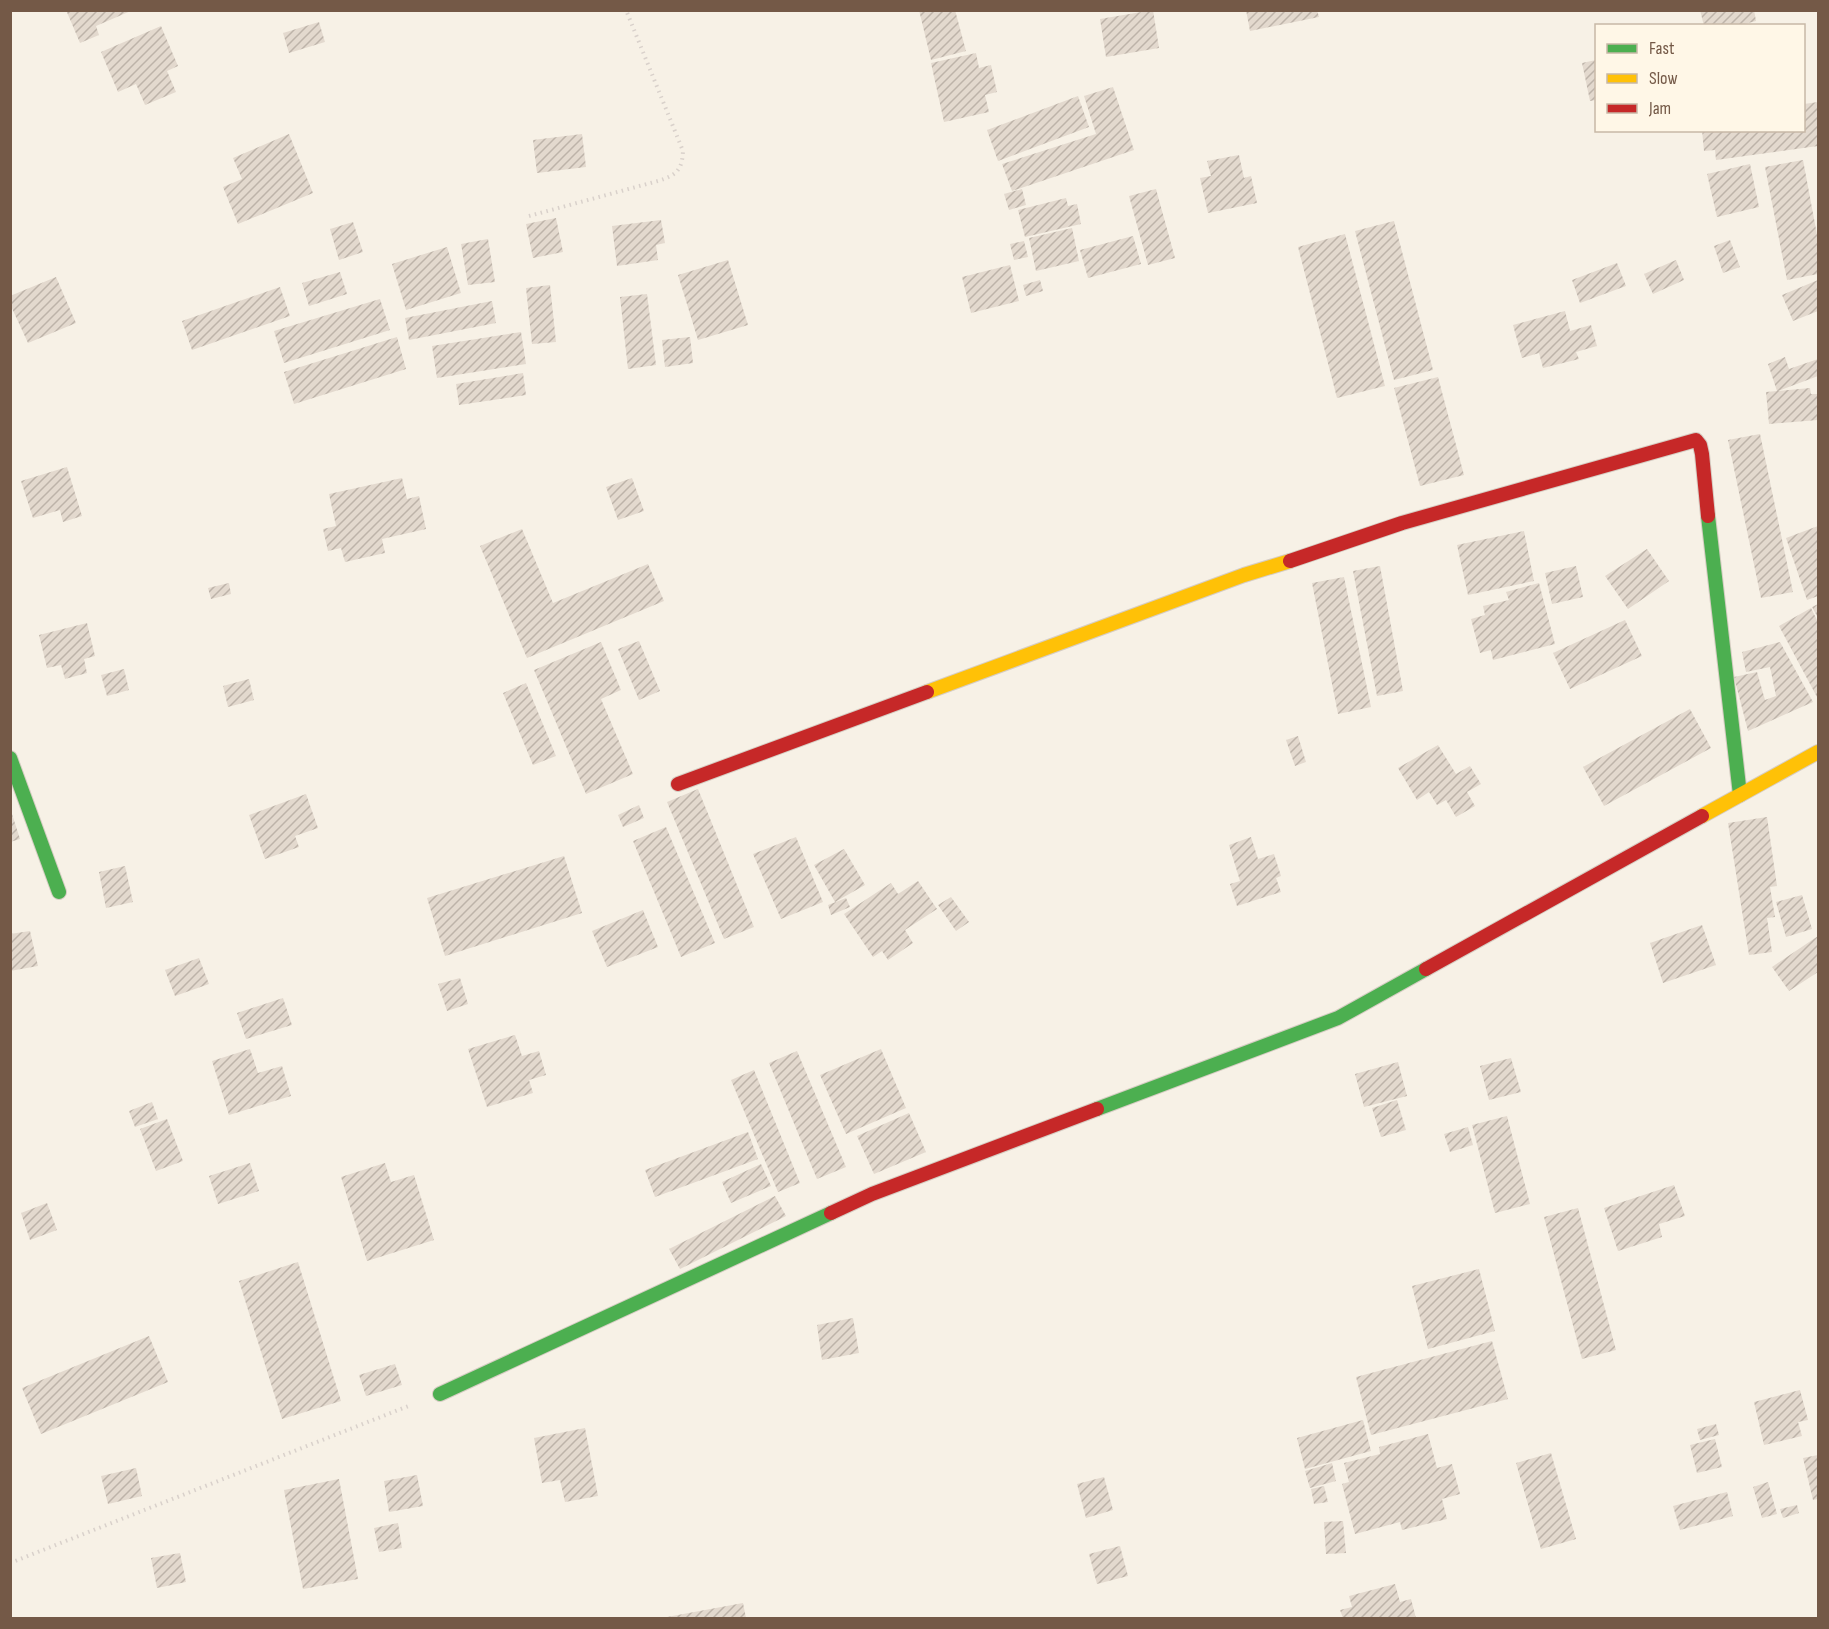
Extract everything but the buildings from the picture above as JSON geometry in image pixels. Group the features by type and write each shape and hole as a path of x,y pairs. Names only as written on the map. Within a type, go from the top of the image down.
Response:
{"street":[{"path":"678,784 1244,575 1402,523 1696,440 1702,454 1712,560 1740,795"},
{"path":"440,1394 872,1194 1338,1018 1818,752"},
{"path":"10,758 59,892"}],"path":[{"path":"529,216 658,182 674,176 682,164 682,151 626,10"},
{"path":"10,1563 440,1394"}],"traffic: fast":[{"path":"1708,516 1740,795"},
{"path":"10,758 59,892"},
{"path":"1097,1109 1338,1018 1426,969"},
{"path":"440,1394 831,1213"}],"traffic: slow":[{"path":"927,692 1244,575 1290,561"},
{"path":"1702,816 1818,752"}],"traffic: jam":[{"path":"1290,561 1402,523 1696,440 1702,454 1708,516"},
{"path":"678,784 927,692"},
{"path":"1426,969 1702,816"},
{"path":"831,1213 872,1194 1097,1109"}]}
